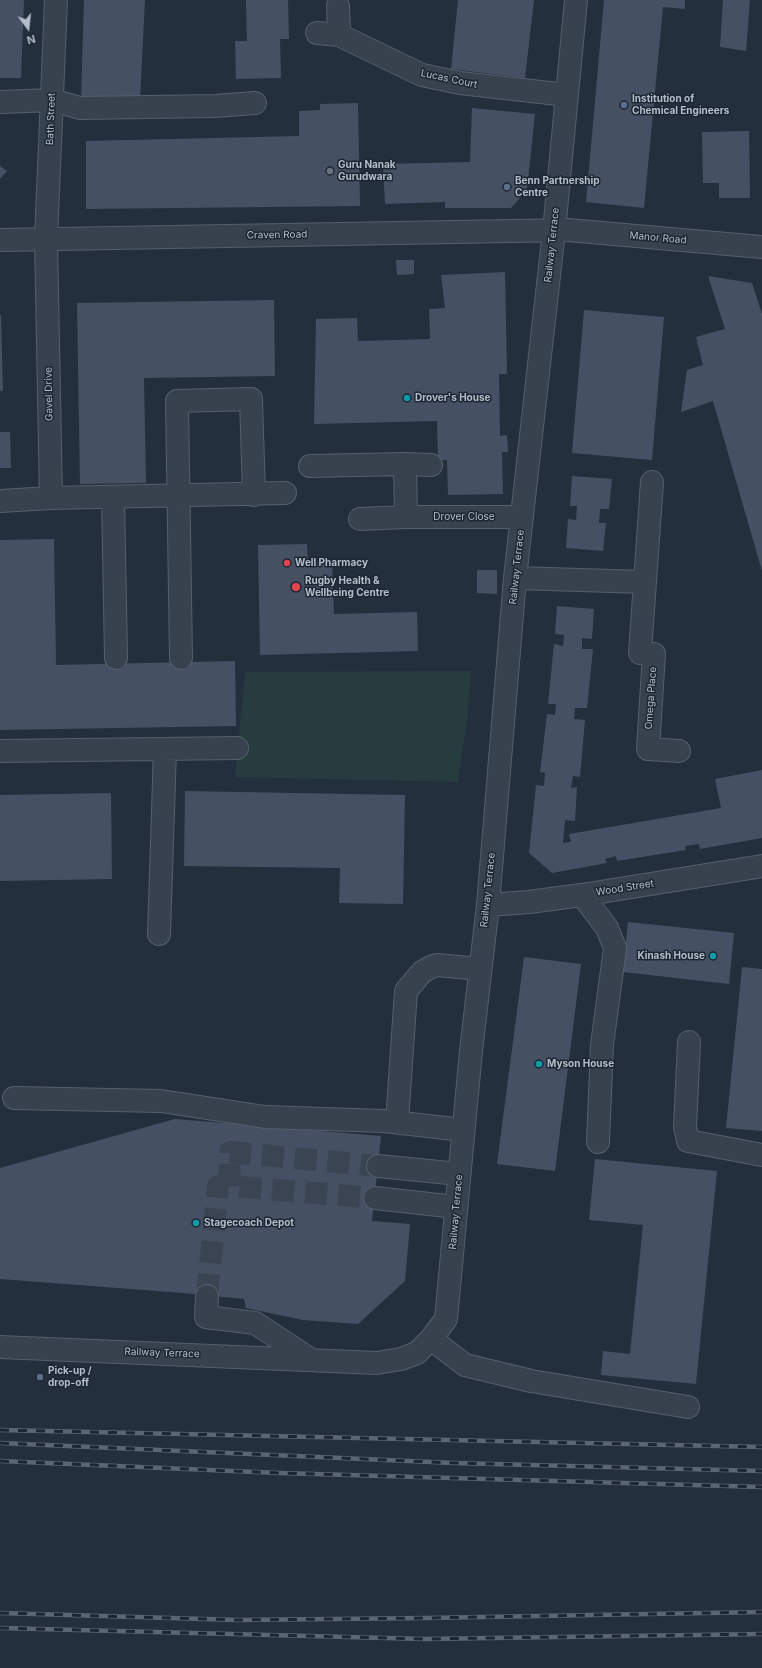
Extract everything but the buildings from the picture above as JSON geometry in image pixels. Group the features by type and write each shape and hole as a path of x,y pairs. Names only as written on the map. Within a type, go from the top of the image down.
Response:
{"street":[{"name":"Bath Street","path":"46,239 56,0"},
{"name":"Railway Terrace","path":"0,1347 377,1363 401,1359 417,1353 431,1339 446,1319 463,1130 488,904 515,578 554,230 576,0"},
{"path":"338,6 339,35"},
{"name":"Lucas Court","path":"316,33 339,35 422,75 460,83 566,95"},
{"path":"0,102 52,100 80,108 215,106 255,103"},
{"name":"Craven Road","path":"0,240 554,230"},
{"name":"Manor Road","path":"554,230 762,247"},
{"name":"Gavel Drive","path":"46,239 51,498"},
{"path":"181,658 177,401 251,399 254,495"},
{"path":"310,466 405,473 431,465"},
{"path":"405,473 406,517"},
{"name":"Omega Place","path":"652,482 640,653 654,654 648,749 679,751"},
{"path":"0,501 51,498 254,495 285,493"},
{"path":"113,497 116,658"},
{"name":"Drover Close","path":"360,519 406,517 522,517"},
{"path":"515,578 645,582"},
{"path":"0,751 237,748"},
{"path":"159,934 165,749"},
{"name":"Wood Street","path":"488,904 529,902 582,895 762,866"},
{"path":"582,895 607,928 615,948 602,1045 598,1142"},
{"path":"397,1122 406,990 422,972 437,965 480,969"},
{"path":"689,1042 685,1127 688,1141 762,1155"},
{"path":"14,1098 161,1101 265,1117 397,1122 463,1130"},
{"path":"378,1166 459,1174"},
{"path":"375,1198 456,1207"},
{"path":"207,1296 206,1317 255,1323 311,1360"},
{"path":"431,1339 465,1365 531,1381 688,1407"}],"green space":[{"path":"471,671 468,713 458,782 235,777 245,672"}],"tunnel":[{"path":"229,1186 230,1152 378,1166"},
{"path":"207,1296 218,1186 375,1198"}],"railway":[{"path":"0,1430 762,1447"},
{"path":"0,1443 454,1463 762,1471"},
{"path":"0,1461 279,1473 762,1487"},
{"path":"0,1613 238,1620 762,1612"},
{"path":"0,1628 424,1639 762,1634"}],"place":[{"name":"Institution of Chemical Engineers","path":"624,105"},
{"name":"Guru Nanak Gurudwara","path":"330,171"},
{"name":"Benn Partnership Centre","path":"507,187"},
{"name":"Drover's House","path":"407,398"},
{"name":"Well Pharmacy","path":"287,563"},
{"name":"Rugby Health & Wellbeing Centre","path":"296,587"},
{"name":"Kinash House","path":"713,956"},
{"name":"Myson House","path":"539,1064"},
{"name":"Stagecoach Depot","path":"196,1223"},
{"name":"Pick-up / drop-off","path":"40,1377"}]}
